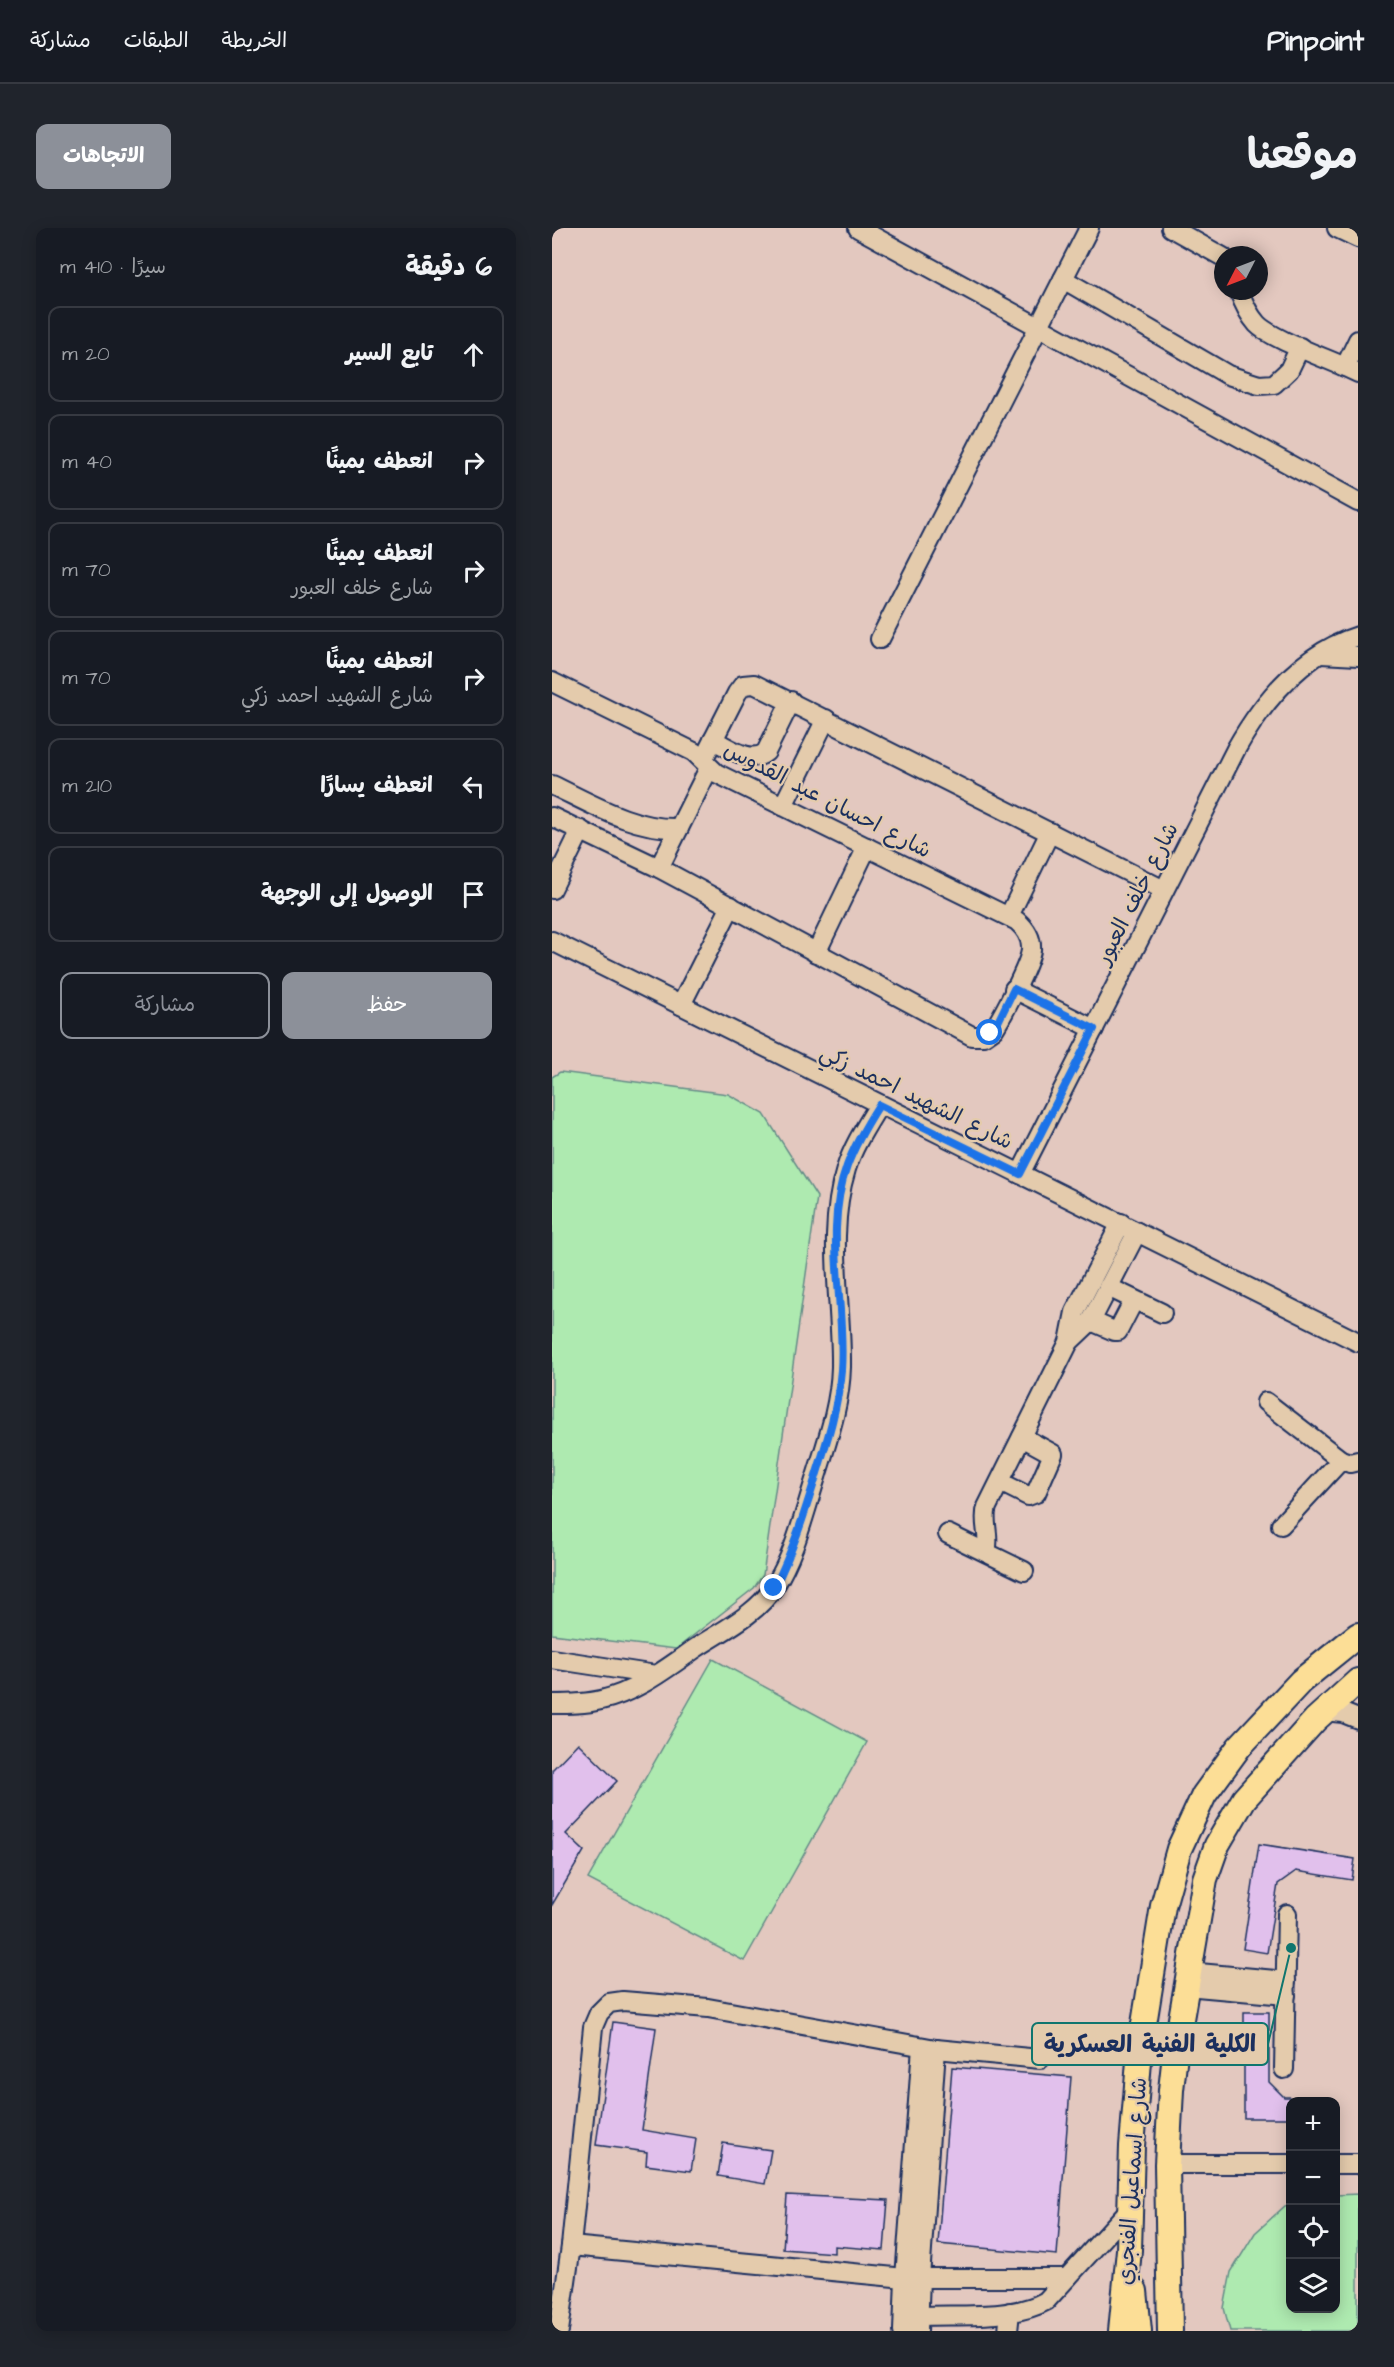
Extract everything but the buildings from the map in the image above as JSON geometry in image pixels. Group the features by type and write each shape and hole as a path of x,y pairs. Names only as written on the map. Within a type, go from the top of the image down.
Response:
{"main road":[{"name":"شارع اسماعيل الفنجري","path":"1121,2331 1129,2250 1128,2211 1140,2049 1163,1906 1179,1849 1204,1795 1239,1747 1301,1681 1358,1635"},
{"name":"شارع اسماعيل الفنجري","path":"1170,2331 1167,2164 1175,2054 1204,1879 1225,1829 1244,1799 1324,1711 1358,1681"},
{"path":"1129,2250 1139,2331"}],"street":[{"path":"858,228 878,233 1039,327 1358,502"},
{"path":"880,639 1089,228"},
{"path":"1171,228 1214,252"},
{"path":"1337,228 1358,238"},
{"path":"1063,279 1228,375 1259,385 1274,384 1289,370 1300,347"},
{"path":"1242,300 1258,324 1275,336 1352,370 1358,340"},
{"name":"شارع خلف العبور","path":"1020,1174 1164,890 1251,725 1287,681 1321,654 1358,636"},
{"path":"1321,654 1358,656"},
{"name":"شارع احسان عبد القدوس","path":"552,682 694,752 706,764 783,806 1009,916 1023,927 1030,942 1029,958 994,1029 984,1036 972,1036 659,868 552,817"},
{"path":"659,868 679,828 706,764 713,740 736,693 743,685 754,684 1164,890"},
{"path":"713,740 749,757 762,755 791,701"},
{"path":"783,806 826,719"},
{"path":"552,785 640,824 660,828 679,828"},
{"path":"552,889 581,830"},
{"path":"1009,916 1050,832"},
{"path":"816,953 867,847"},
{"path":"681,1005 731,906"},
{"name":"شارع الشهيد احمد زكي","path":"552,941 1358,1342"},
{"path":"1014,989 1094,1029"},
{"path":"552,1704 582,1704 621,1694 657,1675 754,1610 774,1588 789,1558 836,1411 841,1368 837,1225 842,1185 847,1166 859,1139 879,1105"},
{"path":"986,1552 988,1538 985,1512 1069,1342 1075,1312 1120,1223"},
{"path":"1069,1342 1091,1321 1137,1232"},
{"path":"1108,1287 1162,1314"},
{"path":"1091,1321 1118,1331 1134,1300"},
{"path":"1266,1402 1350,1460 1281,1525"},
{"path":"1000,1482 1028,1497 1036,1493 1053,1454 1022,1437"},
{"path":"948,1534 1024,1571"},
{"path":"552,1659 657,1675"},
{"path":"1324,1711 1343,1713 1358,1719"},
{"path":"1284,2069 1287,1914"},
{"path":"1187,1979 1286,1988"},
{"path":"559,2331 571,2246 593,2027 599,2013 609,2003 623,2001 708,2008 929,2048 1040,2059"},
{"path":"903,2331 912,2278 929,2048"},
{"path":"1167,2164 1286,2164"},
{"path":"1340,2164 1358,2164"},
{"path":"912,2278 918,2324 1027,2309 1046,2301 1128,2211"},
{"path":"571,2246 912,2278 1067,2278"},
{"path":"1008,2331 1010,2312"}],"green space":[{"path":"560,1072 728,1094 764,1114 817,1197 763,1575 754,1588 676,1649 552,1634 552,1077"},
{"path":"713,1659 867,1742 744,1961 588,1879"},
{"path":"1358,2194 1358,2331 1230,2331 1224,2308 1231,2272 1255,2233 1286,2206 1286,2313 1340,2313 1340,2195"}],"place":[{"name":"الكلية الفنية العسكرية","path":"1291,1948"}],"route":[{"path":"774,1588 789,1558 802,1522 836,1411 841,1368 838,1205 847,1166 859,1139 879,1105 1020,1174 1094,1029 1014,989 997,1024 990,1033"}]}
